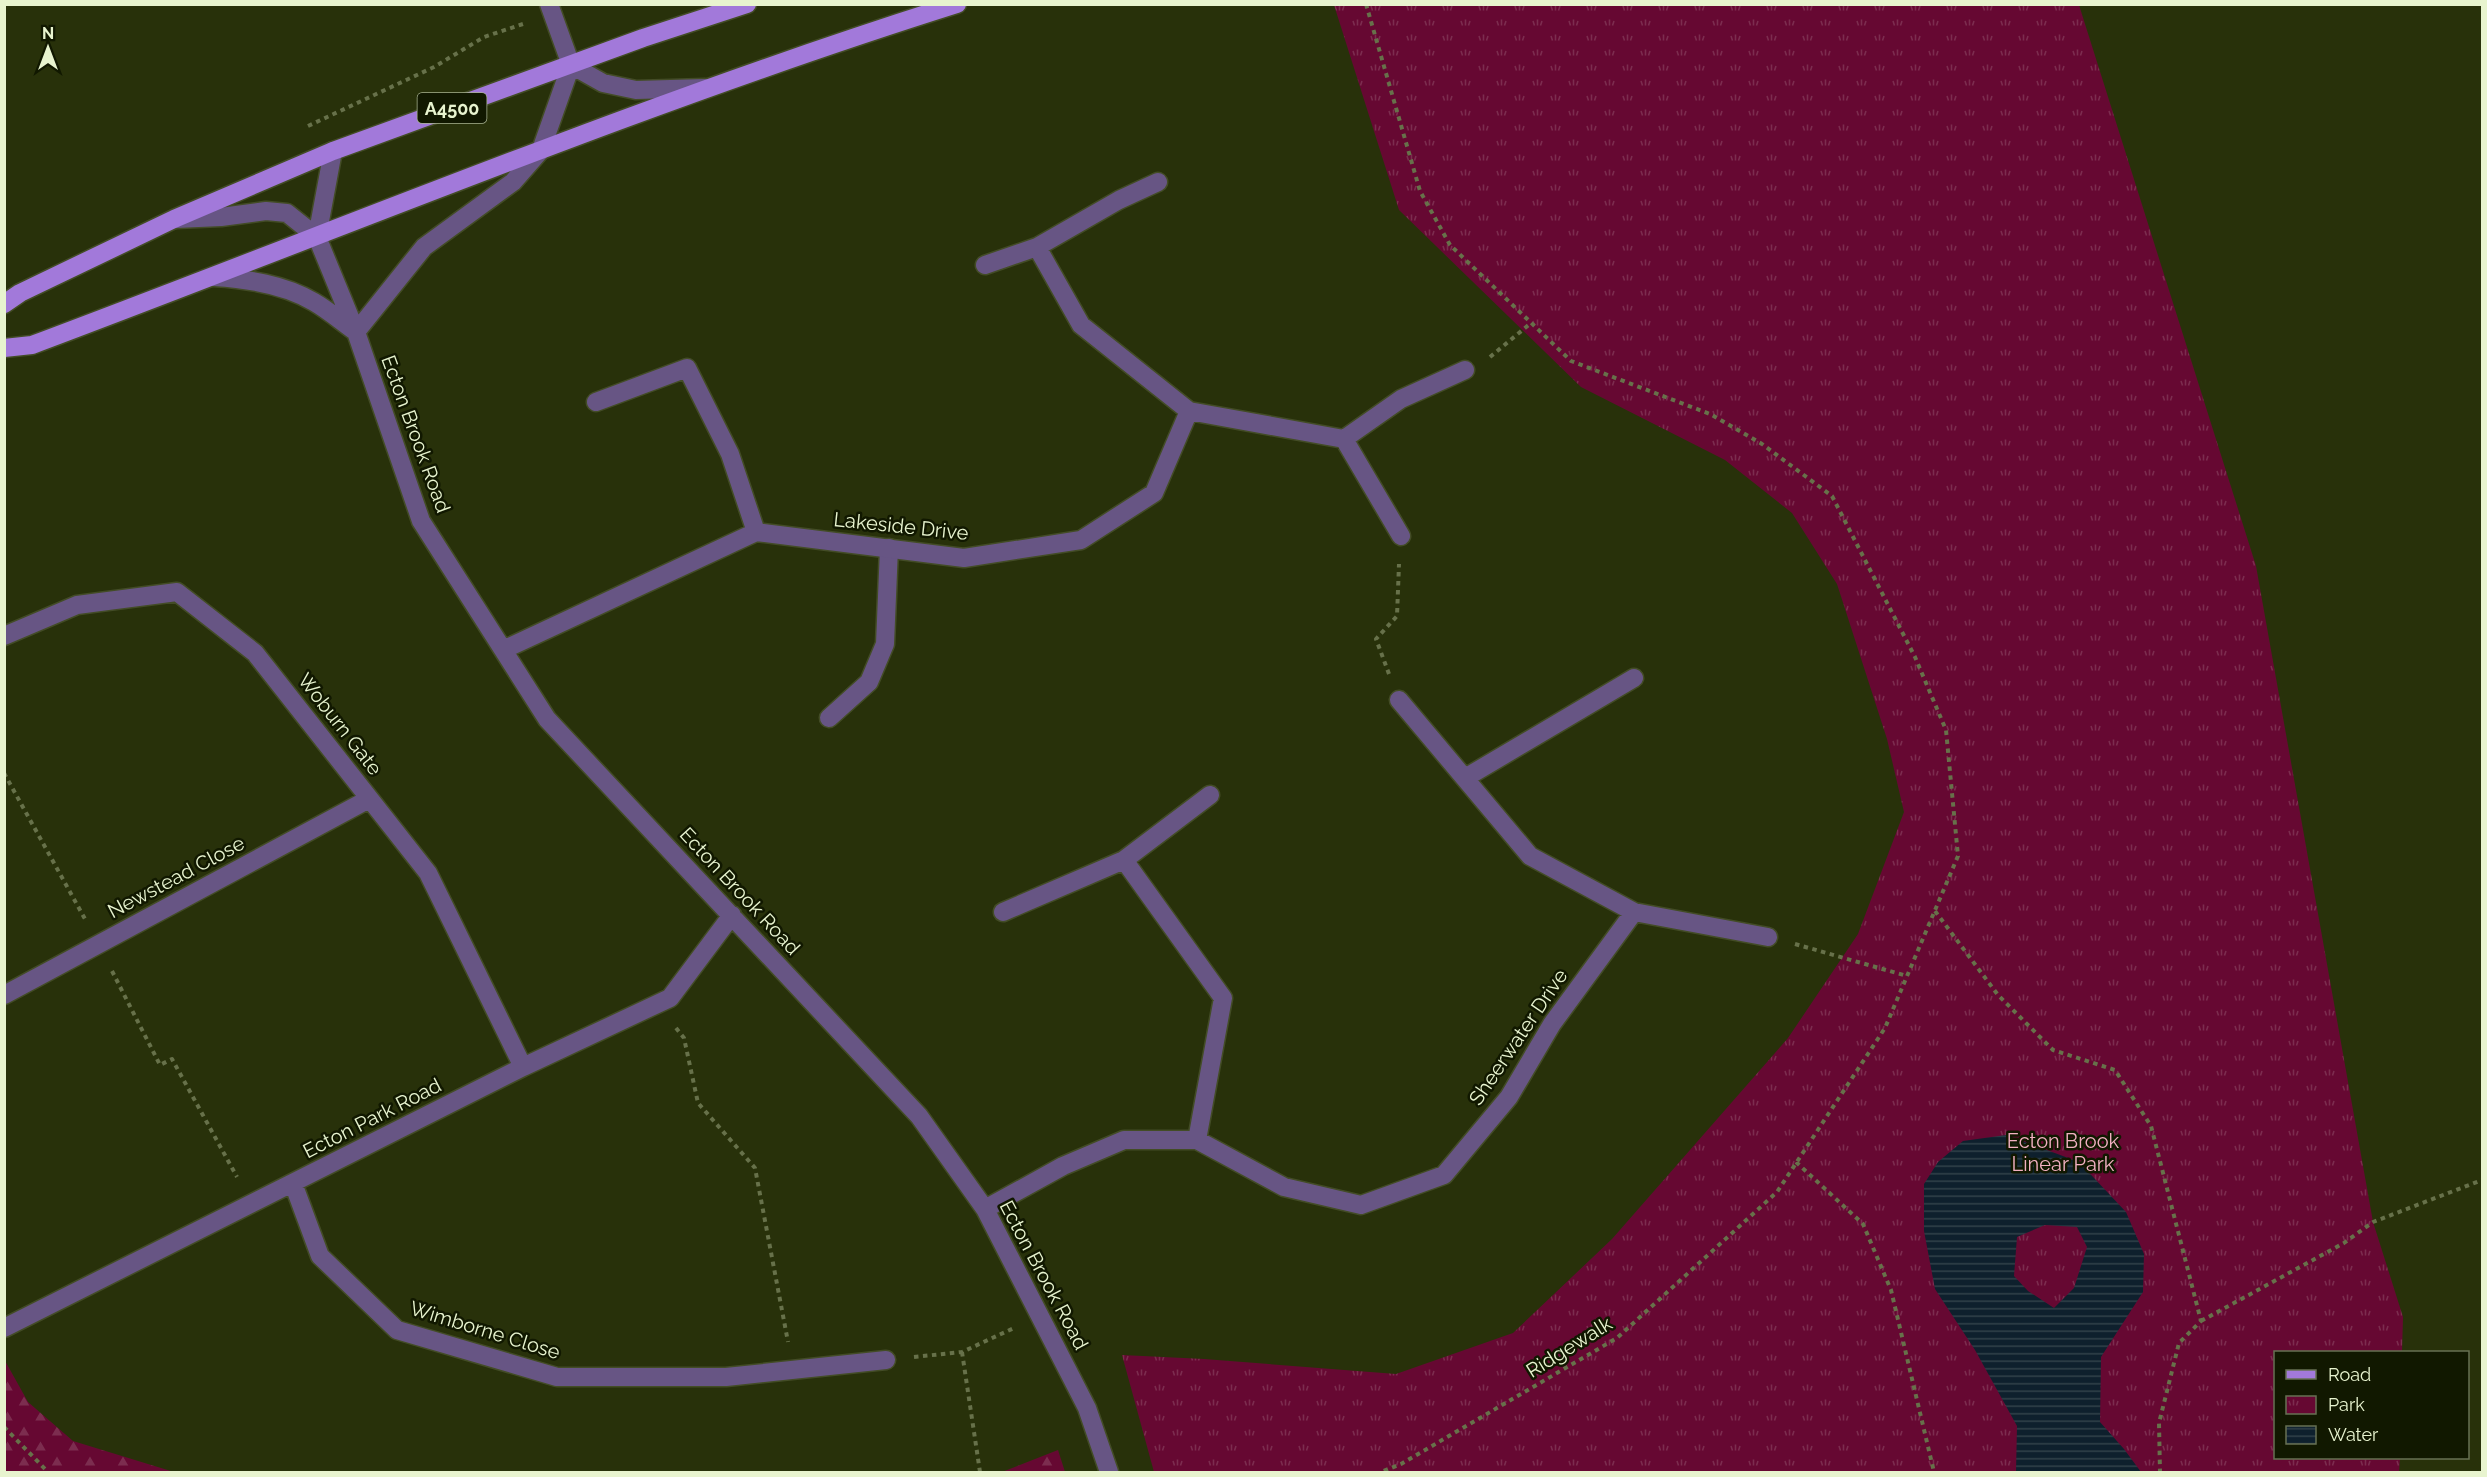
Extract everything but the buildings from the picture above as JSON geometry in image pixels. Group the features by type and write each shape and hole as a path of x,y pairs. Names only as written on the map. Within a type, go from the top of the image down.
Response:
{"main road":[{"name":"A4500","path":"4,304 20,293 174,219 333,151 643,38 747,4"},
{"path":"4,348 32,345 541,150 711,88 957,4"}],"street":[{"path":"214,277 239,278 276,286 312,301 356,332 424,248 513,182 541,150 571,65 549,4"},
{"path":"571,65 603,83 636,90 711,88"},
{"path":"317,237 333,151"},
{"path":"986,264 1037,248 1119,200 1158,182"},
{"name":"Ecton Brook Road","path":"174,219 221,217 266,211 286,213 317,237 356,332 421,521 547,719 919,1116 986,1209 1088,1408 1108,1473"},
{"path":"1037,248 1081,325 1189,411 1344,439 1401,399 1466,370"},
{"path":"503,650 756,532 730,454 687,368 596,402"},
{"name":"Lakeside Drive","path":"756,532 964,558 1081,540 1154,493 1189,411"},
{"path":"1344,439 1401,536"},
{"path":"829,718 869,682 885,644 889,548"},
{"name":"Woburn Gate","path":"4,636 77,605 177,592 255,653 428,873 523,1066"},
{"path":"1466,778 1634,678"},
{"path":"1399,700 1530,856 1634,912 1768,937"},
{"path":"1003,912 1124,860 1210,795"},
{"name":"Newstead Close","path":"4,995 369,799"},
{"path":"1124,860 1223,998 1197,1140"},
{"name":"Sheerwater Drive","path":"986,1209 1063,1166 1124,1140 1197,1140 1284,1187 1362,1205 1444,1175 1509,1097 1552,1024 1634,912"},
{"name":"Ecton Park Road","path":"4,1328 523,1066 670,998 732,915"},
{"name":"Wimborne Close","path":"293,1183 320,1256 397,1330 557,1377 726,1377 886,1360"}],"path":[{"name":"Ridgewalk","path":"1366,4 1420,191 1450,245 1571,361 1710,414 1762,444 1832,496 1915,657 1946,730 1958,856 1885,1028 1777,1192 1617,1338 1411,1458 1380,1473"},
{"path":"1466,370 1493,355 1531,323"},
{"path":"1399,700 1376,639 1397,616 1401,536"},
{"path":"4,773 98,944 160,1065 172,1059 252,1204"},
{"path":"1935,911 1998,995 2053,1050 2115,1070 2151,1126 2201,1321"},
{"path":"1768,937 1907,976"},
{"path":"656,1004 684,1038 698,1103 755,1168 794,1370"},
{"path":"1796,1162 1863,1224 1891,1290 1934,1473"},
{"path":"2160,1473 2159,1423 2179,1343 2201,1321 2344,1243 2373,1222 2482,1180"},
{"path":"886,1360 962,1352 1040,1316"},
{"path":"962,1352 980,1473"},
{"path":"4,1427 48,1473"}],"green space":[{"name":"Ecton Brook Linear Park","path":"1334,5 2079,5 2256,566 2373,1222 2403,1317 2402,1351 2274,1351 2274,1459 2400,1459 2399,1472 1154,1472 1122,1355 1396,1374 1513,1333 1612,1239 1788,1038 1858,934 1904,812 1887,739 1837,584 1792,513 1725,460 1581,387 1399,210"},
{"path":"4,1359 28,1402 73,1441 174,1472 5,1472"},
{"path":"1058,1450 1065,1472 1002,1472"}],"water":[{"path":"2006,1135 2079,1162 2126,1212 2144,1254 2143,1292 2101,1357 2100,1422 2141,1472 2016,1472 2017,1426 1975,1350 1935,1289 1924,1231 1924,1184 1938,1162 1963,1141","holes":["2045,1225 2077,1227 2087,1247 2074,1288 2054,1308 2028,1291 2014,1276 2017,1237"]}]}
